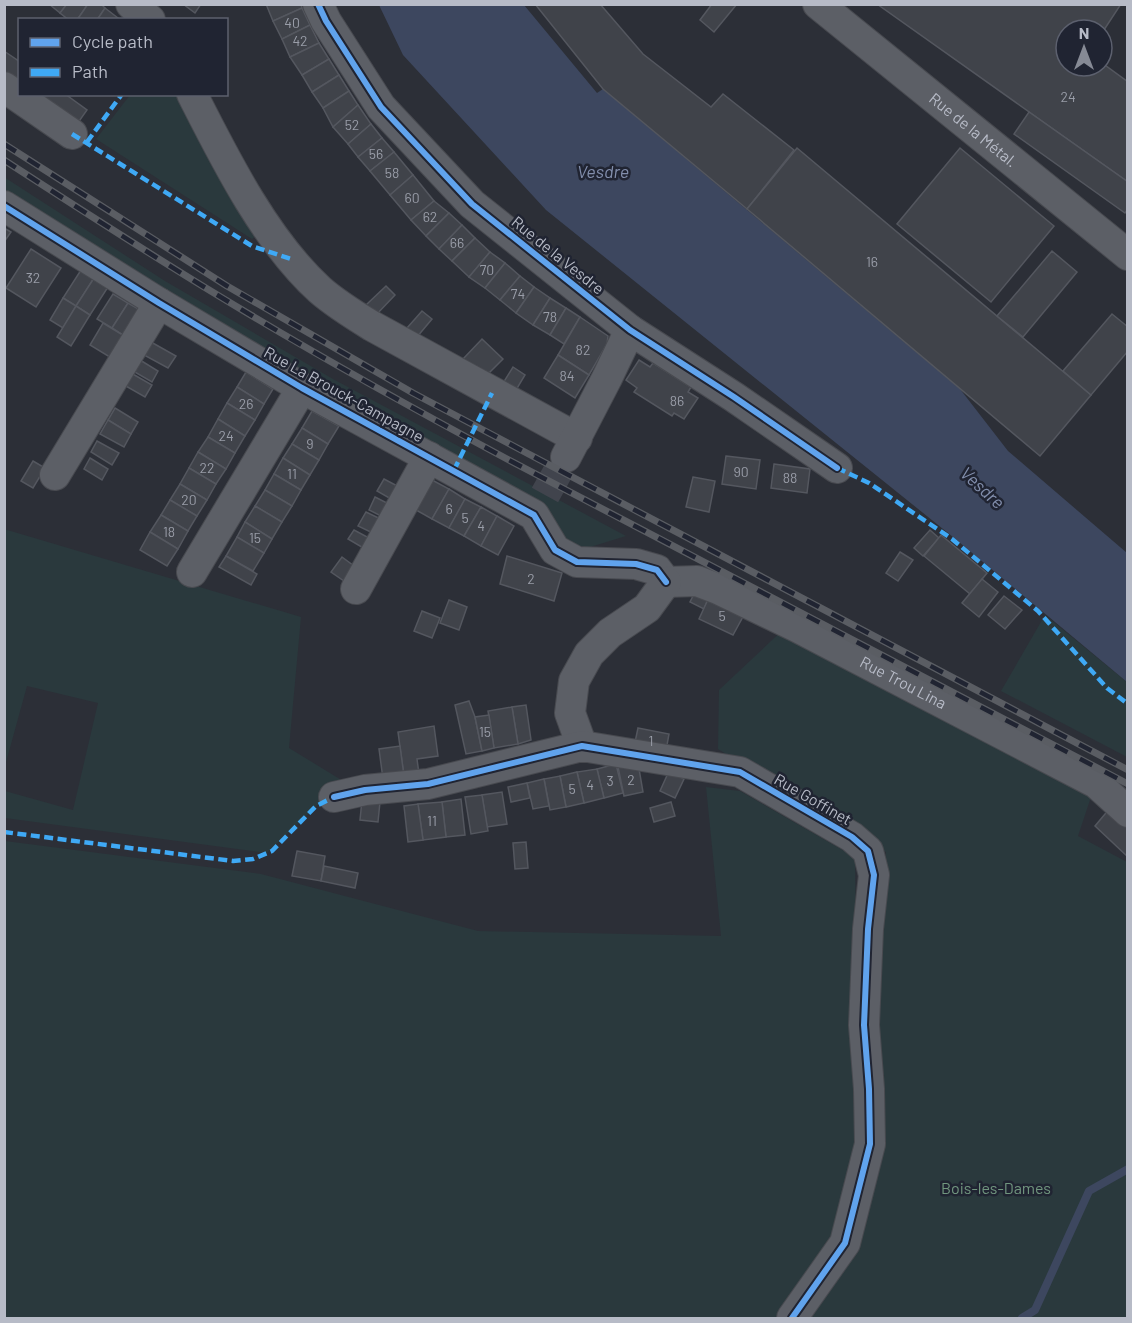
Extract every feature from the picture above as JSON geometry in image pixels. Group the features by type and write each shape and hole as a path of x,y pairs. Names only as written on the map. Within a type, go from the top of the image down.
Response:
{"street":[{"path":"131,4 148,18"},
{"name":"Rue de la Vesdre","path":"318,4 326,21 381,107 472,204 630,330 734,397 837,468"},
{"name":"Rue de la Métal.","path":"818,4 1128,255"},
{"path":"4,87 72,134"},
{"path":"193,96 216,142 258,214 291,259 319,289 372,326 571,447 630,330"},
{"name":"Rue La Brouck-Campagne","path":"4,206 159,303 302,388 429,457 540,505 555,550 577,562 636,564 657,570 666,582"},
{"path":"55,475 159,303"},
{"name":"Rue La Brouck-Campagne","path":"192,572 302,388"},
{"path":"356,589 429,457"},
{"name":"Rue Trou Lina","path":"666,582 697,581 797,627 1096,783 1128,812"},
{"path":"582,746 570,713 574,681 589,654 610,633 648,609 666,582"},
{"name":"Rue Goffinet","path":"334,797 365,790 428,784 582,746 740,772 852,837 868,851 874,875 868,928 864,1025 870,1144 845,1243 792,1318"}],"green space":[{"path":"129,96 188,96 262,231 252,239 96,139"},
{"path":"4,177 165,281 333,379 626,536 587,548 567,542 361,409 5,191"},
{"path":"4,529 301,617 289,748 343,781 267,853 5,818 5,791 73,810 98,703 27,686 5,766"},
{"path":"1045,615 1127,682 1127,757 1001,691"},
{"name":"Bois-les-Dames","path":"787,626 1097,779 1078,836 1127,862 1127,1318 5,1318 5,841 261,874 478,931 721,936 706,787 740,791 855,857 856,947 873,1004 886,852 718,749 719,690"}],"water":[{"name":"Vesdre","path":"379,5 524,5 597,93 603,89 960,389 1008,451 1127,553 1127,682 953,537 546,210 403,55"}],"building":[{"path":"49,4 67,4 60,13"},
{"path":"67,4 88,4 78,18 66,18 60,13"},
{"path":"88,4 101,4 105,8 98,18 78,18"},
{"path":"183,4 201,4 195,13"},
{"path":"266,4 301,4 302,8 273,21"},
{"path":"535,4 600,4 643,54 711,107 723,94 794,150 747,209 603,89"},
{"path":"712,4 737,4 714,32 700,20"},
{"path":"877,4 1121,4 1112,18 1054,18 1054,78 1114,78 1114,72 1128,82 1128,182"},
{"path":"105,8 118,18 98,18"},
{"path":"302,8 310,25 282,39 273,21"},
{"path":"310,25 319,43 290,57 282,39"},
{"path":"319,43 329,59 302,75 290,57"},
{"path":"4,51 18,61 18,87 4,77"},
{"path":"329,59 339,75 312,92 302,75"},
{"path":"339,75 349,91 323,108 312,92"},
{"path":"349,91 358,105 333,127 323,108"},
{"path":"32,96 68,96 87,110 75,127"},
{"path":"358,105 371,124 348,144 333,127"},
{"path":"1029,112 1128,182 1128,209 1125,213 1014,134"},
{"path":"371,124 382,138 358,157 348,144"},
{"path":"382,138 394,152 370,171 358,157"},
{"path":"797,148 1091,395 1040,456 747,209"},
{"path":"960,148 1054,226 991,302 897,224"},
{"path":"394,152 413,175 390,195 370,171"},
{"path":"413,175 434,201 411,220 390,195"},
{"path":"434,201 449,213 426,236 411,220"},
{"path":"449,213 462,225 439,249 426,236"},
{"path":"462,225 475,238 452,261 439,249"},
{"path":"4,228 11,232 4,242"},
{"path":"475,238 490,252 469,277 452,261"},
{"path":"31,249 61,268 36,307 6,288"},
{"path":"1052,251 1077,272 1023,337 997,316"},
{"path":"490,252 505,263 485,288 469,277"},
{"path":"505,263 520,276 500,300 485,288"},
{"path":"81,270 94,278 76,306 63,298"},
{"path":"520,276 534,287 516,313 500,300"},
{"path":"94,278 108,287 90,315 76,306"},
{"path":"386,286 395,295 376,315 366,305"},
{"path":"534,287 550,298 533,325 516,313"},
{"path":"113,294 128,303 112,328 97,319"},
{"path":"63,298 76,306 63,328 50,320"},
{"path":"550,298 566,308 550,335 533,325"},
{"path":"128,303 142,311 126,337 112,328"},
{"path":"76,306 90,315 71,346 57,337"},
{"path":"566,308 580,317 564,344 550,335"},
{"path":"422,311 432,319 417,337 407,328"},
{"path":"1112,314 1128,327 1128,351 1091,395 1063,371"},
{"path":"580,317 608,336 607,344 589,375 558,355"},
{"path":"103,323 126,337 113,359 90,345"},
{"path":"482,339 503,359 483,379 463,359"},
{"path":"151,342 176,356 168,368 144,355"},
{"path":"558,355 589,375 575,398 544,378"},
{"path":"140,360 158,371 152,382 133,371"},
{"path":"639,360 650,367 653,363 691,387 688,392 698,398 684,419 674,413 672,416 634,392 637,388 626,380"},
{"path":"513,367 525,375 513,395 500,388"},
{"path":"246,372 273,389 264,404 237,387"},
{"path":"131,373 152,385 145,397 124,385"},
{"path":"237,387 264,404 255,420 227,403"},
{"path":"227,403 255,420 245,436 218,419"},
{"path":"115,408 138,422 131,434 108,420"},
{"path":"312,411 339,426 328,444 302,428"},
{"path":"218,419 245,436 235,453 208,437"},
{"path":"108,420 131,434 124,447 100,434"},
{"path":"302,428 328,444 319,460 292,444"},
{"path":"208,437 235,453 226,469 198,452"},
{"path":"97,441 119,453 112,465 91,452"},
{"path":"292,444 319,460 310,475 283,458"},
{"path":"198,452 226,469 216,484 189,468"},
{"path":"726,456 760,460 756,489 722,484"},
{"path":"90,458 108,469 102,480 84,469"},
{"path":"283,458 310,475 301,490 274,474"},
{"path":"33,461 45,468 33,488 21,481"},
{"path":"774,464 810,469 807,493 771,488"},
{"path":"189,468 216,484 207,500 180,484"},
{"path":"274,474 301,490 292,506 265,490"},
{"path":"693,477 715,481 709,512 686,507"},
{"path":"384,479 405,490 398,503 377,491"},
{"path":"432,480 449,489 432,519 416,510"},
{"path":"180,484 207,500 197,516 170,500"},
{"path":"449,489 465,499 449,528 432,519"},
{"path":"265,490 292,506 282,522 255,506"},
{"path":"375,497 395,507 389,520 369,510"},
{"path":"465,499 481,507 464,536 449,528"},
{"path":"170,500 197,516 188,531 161,515"},
{"path":"255,506 282,522 272,539 245,522"},
{"path":"481,507 497,516 481,546 464,536"},
{"path":"366,512 387,522 379,536 358,526"},
{"path":"161,515 188,531 178,549 150,532"},
{"path":"497,516 514,526 498,555 481,546"},
{"path":"245,522 272,539 264,553 237,537"},
{"path":"354,530 371,539 365,549 348,539"},
{"path":"930,530 939,538 923,556 914,548"},
{"path":"150,532 178,549 167,566 140,550"},
{"path":"941,535 987,573 970,594 924,556"},
{"path":"237,537 264,553 253,571 226,556"},
{"path":"900,552 913,560 898,581 886,573"},
{"path":"226,556 257,574 251,585 219,567"},
{"path":"507,556 562,573 554,601 500,584"},
{"path":"342,557 354,566 344,581 331,572"},
{"path":"982,579 998,592 979,617 962,603"},
{"path":"697,588 710,595 704,609 690,602"},
{"path":"710,595 745,613 733,635 699,619"},
{"path":"1004,596 1022,610 1005,629 988,615"},
{"path":"449,600 467,607 459,630 440,623"},
{"path":"422,611 440,618 432,638 414,631"},
{"path":"469,701 482,751 466,754 455,705"},
{"path":"526,705 531,740 518,744 512,707"},
{"path":"512,707 518,744 494,748 488,711"},
{"path":"489,715 494,748 482,751 475,717"},
{"path":"434,726 438,756 417,759 419,774 404,776 398,732"},
{"path":"638,728 669,734 665,756 634,747"},
{"path":"400,746 404,776 383,779 379,749"},
{"path":"638,763 643,792 624,796 618,767"},
{"path":"616,764 623,793 604,798 597,769"},
{"path":"597,769 604,798 584,803 577,772"},
{"path":"669,771 684,779 675,798 660,791"},
{"path":"577,772 584,803 566,807 560,776"},
{"path":"560,776 566,807 550,810 544,779"},
{"path":"544,779 549,806 533,809 527,783"},
{"path":"527,783 530,798 511,802 508,787"},
{"path":"502,792 507,824 487,827 482,795"},
{"path":"482,795 488,831 471,834 465,797"},
{"path":"461,799 465,835 446,837 442,802"},
{"path":"362,800 380,802 378,822 360,820"},
{"path":"442,802 446,837 423,840 418,804"},
{"path":"671,802 675,816 654,822 650,808"},
{"path":"418,804 423,840 408,842 404,806"},
{"path":"1110,808 1128,823 1128,857 1095,826"},
{"path":"526,842 528,868 515,869 513,843"},
{"path":"297,851 325,856 321,881 292,876"},
{"path":"324,866 358,873 355,888 321,881"}],"waterway":[{"path":"1022,1318 1035,1310 1089,1191 1128,1169"}],"tunnel":[{"path":"545,495 566,457"}],"railway":[{"path":"4,144 227,286 413,393 1128,770"},
{"path":"4,160 192,279 398,400 1128,784"}],"marked path":[{"path":"87,142 121,96"},
{"path":"72,134 252,246 291,259"},
{"path":"454,470 492,393"},
{"path":"837,468 869,483 952,539 1038,611 1107,688 1128,704"},
{"path":"4,832 233,861 253,859 272,851 316,806 334,797"}],"cycle path":[{"path":"318,4 326,21 381,107 472,204 630,330 734,397 837,468"},
{"path":"4,206 159,303 302,388 534,515 555,550 577,562 636,564 657,570 666,582"},
{"path":"334,797 365,790 428,784 582,746 740,772 852,837 868,851 874,875 868,929 864,1025 870,1144 845,1243 792,1318"}]}
